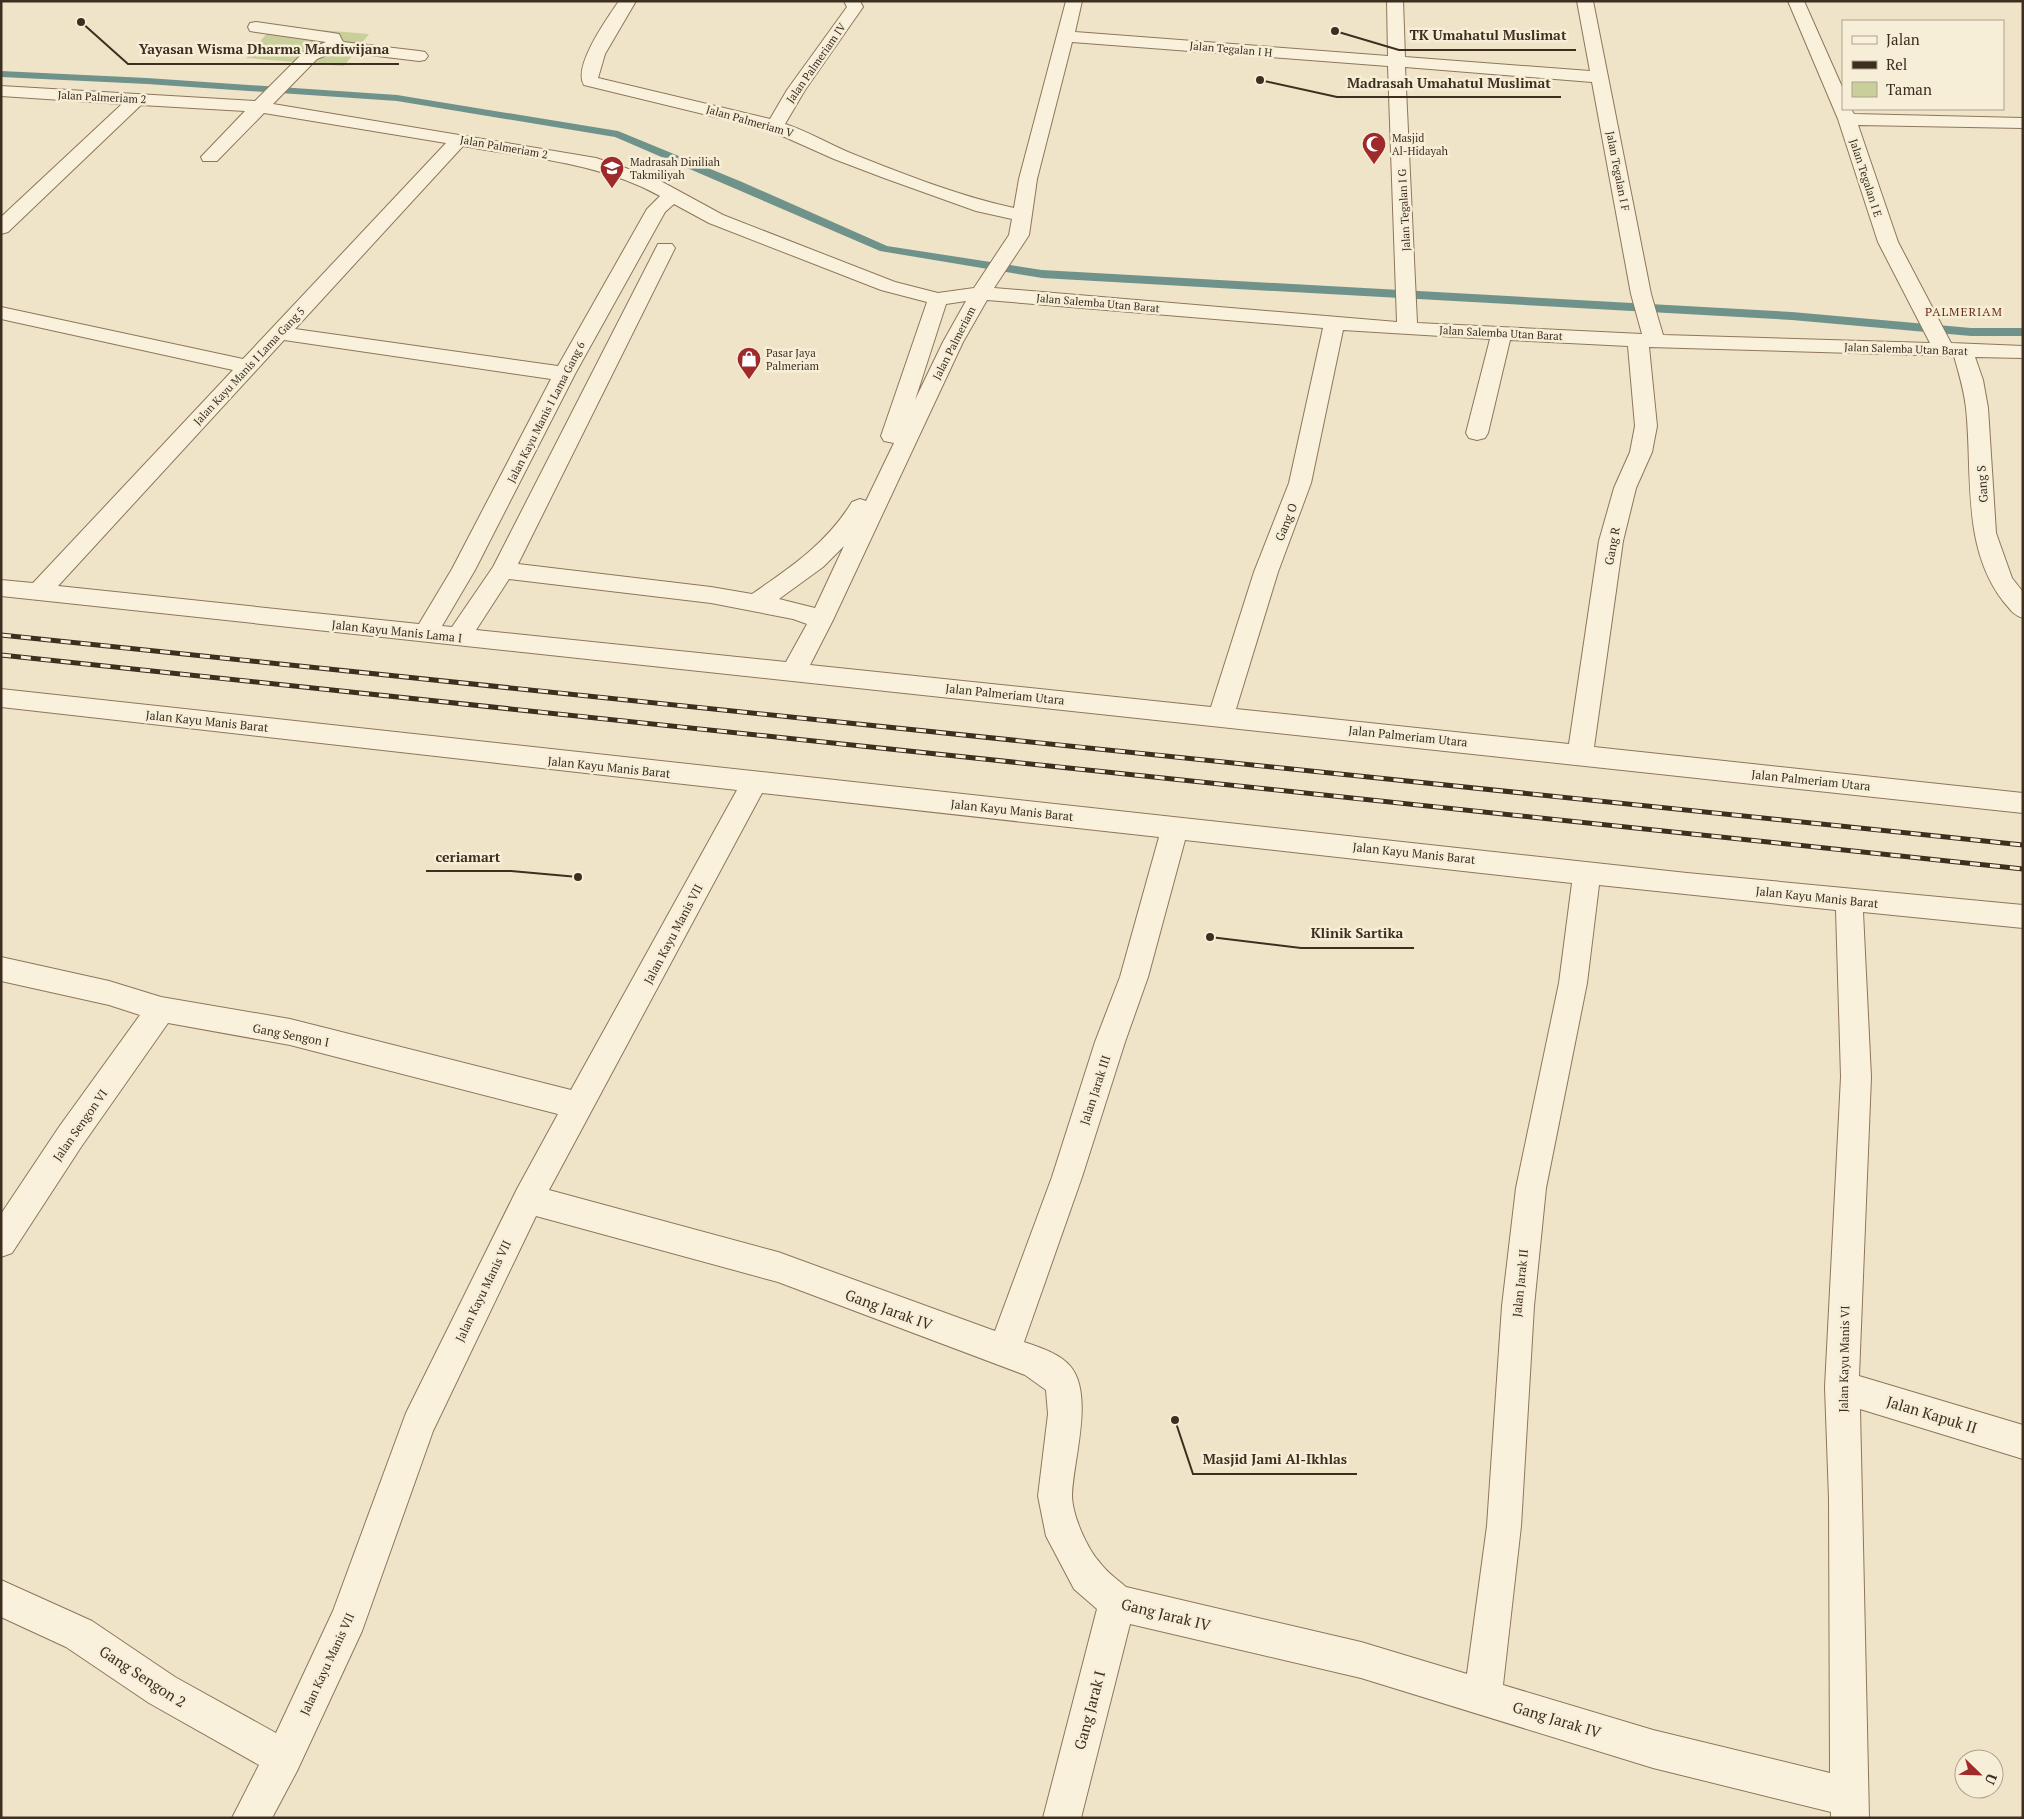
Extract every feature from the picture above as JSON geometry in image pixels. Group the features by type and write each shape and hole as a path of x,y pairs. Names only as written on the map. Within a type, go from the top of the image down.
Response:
{"street":[{"name":"Jalan Palmeriam V","path":"628,1 607,32 589,70 590,81 775,126 840,155 891,174 983,207 1021,215"},
{"name":"Jalan Palmeriam IV","path":"775,126 796,90 855,7 852,1"},
{"name":"Jalan Palmeriam","path":"793,673 821,620 953,342 985,287 1019,235 1021,215 1074,1"},
{"name":"Jalan Tegalan I G","path":"1395,1 1396,60 1407,278 1407,328"},
{"name":"Jalan Tegalan I F","path":"1585,1 1641,294 1646,334"},
{"name":"Jalan Tegalan I E","path":"1796,1 1842,107"},
{"path":"256,28 333,38 335,40 334,46"},
{"name":"Jalan Tegalan I H","path":"1066,36 1600,77"},
{"path":"210,157 312,56 334,46 419,56"},
{"name":"Jalan Palmeriam 2","path":"1,91 137,99 266,103 589,162 648,182 716,220 888,286 938,299 985,287"},
{"path":"1,228 137,99"},
{"name":"Jalan Tegalan I E","path":"1843,110 1888,242 1948,347"},
{"path":"1847,119 2023,123"},
{"name":"Jalan Kayu Manis I Lama Gang 5","path":"38,592 460,139"},
{"name":"Jalan Kayu Manis I Lama Gang 6","path":"425,634 497,507 564,374 656,208 672,195"},
{"path":"458,638 503,570 665,248"},
{"name":"Jalan Salemba Utan Barat","path":"985,287 1334,323 1407,328 1502,333 1646,334 2023,352"},
{"path":"756,603 827,552 851,525 886,456 938,299"},
{"path":"1,313 249,367"},
{"name":"Gang O","path":"1221,716 1266,572 1300,483 1334,323"},
{"path":"280,333 564,374"},
{"path":"1477,433 1502,333"},
{"name":"Gang R","path":"1580,755 1611,541 1625,488 1641,452 1646,426 1646,334"},
{"name":"Gang S","path":"1948,347 1972,380 1977,408 1985,534 2001,581 2023,609"},
{"path":"503,570 711,595 797,611 821,620"},
{"name":"Jalan Kayu Manis Lama I","path":"1,588 793,673"},
{"name":"Jalan Palmeriam Utara","path":"793,673 1221,716 2023,803"},
{"name":"Jalan Kayu Manis Barat","path":"1,698 754,783 1849,901 2023,917"},
{"name":"Jalan Kayu Manis VII","path":"251,1818 284,1758 349,1618 418,1425 528,1199 754,783"},
{"name":"Jalan Jarak III","path":"1005,1350 1067,1177 1110,1042 1134,977 1175,827"},
{"name":"Jalan Jarak II","path":"1483,1697 1504,1526 1518,1306 1531,1188 1573,982 1587,873"},
{"name":"Jalan Kayu Manis VI","path":"1849,901 1856,1077 1842,1386 1846,1499 1850,1807"},
{"name":"Gang Sengon I","path":"1,969 109,993 160,1009 290,1032 580,1106"},
{"name":"Jalan Sengon VI","path":"1,1242 70,1138 160,1009"},
{"name":"Gang Jarak IV","path":"528,1199 778,1267 891,1311 1035,1362 1059,1379 1063,1392 1065,1414 1055,1496 1064,1536 1087,1576 1117,1603 1361,1660 1850,1807"},
{"name":"Jalan Kapuk II","path":"1842,1386 2023,1442"},
{"name":"Gang Sengon 2","path":"1,1598 79,1634 162,1690 284,1758"},
{"name":"Gang Jarak I","path":"1062,1818 1117,1603"}],"green space":[{"path":"273,26 369,34 344,66 246,58"}],"waterway":[{"path":"1,74 147,81 397,98 618,134 738,184 884,249 1042,274 1792,316 1971,332 2023,332"}],"railway":[{"path":"1,635 2023,845"},
{"path":"1,655 2023,869"}],"place":[{"name":"Yayasan Wisma Dharma Mardiwijana","path":"81,22"},
{"name":"TK Umahatul Muslimat","path":"1335,31"},
{"name":"Madrasah Umahatul Muslimat","path":"1260,80"},
{"name":"Masjid Al-Hidayah","path":"1374,165"},
{"name":"Madrasah Diniliah Takmiliyah","path":"612,189"},
{"name":"Pasar Jaya Palmeriam","path":"749,380"},
{"name":"ceriamart","path":"578,877"},
{"name":"Klinik Sartika","path":"1210,937"},
{"name":"Masjid Jami Al-Ikhlas","path":"1175,1420"}],"district":[{"name":"PALMERIAM","path":"1964,311"}]}
